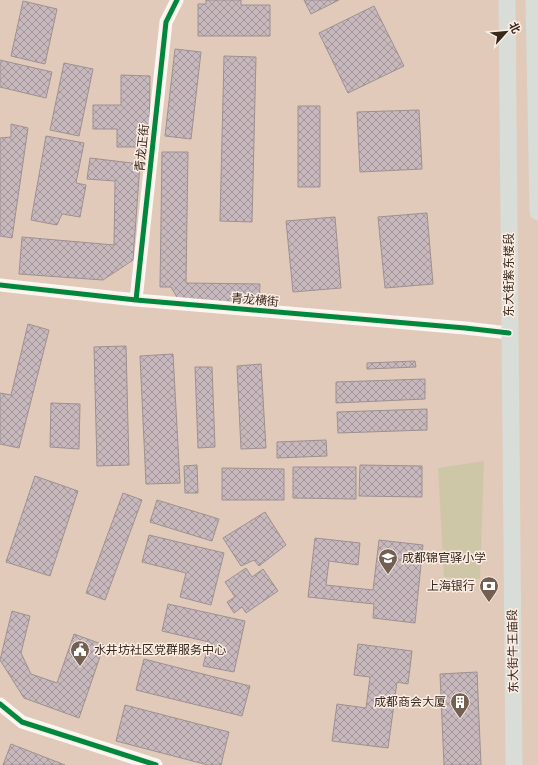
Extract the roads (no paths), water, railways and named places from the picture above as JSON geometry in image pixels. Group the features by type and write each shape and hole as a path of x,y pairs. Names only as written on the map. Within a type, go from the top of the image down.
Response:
{"main road":[{"name":"东大街紫东楼段","path":"507,0 511,538"},
{"path":"534,0 537,87 538,212"},
{"name":"东大街牛王庙段","path":"511,538 514,765"}],"street":[{"name":"青龙正街","path":"136,300 166,22 177,0"},
{"name":"青龙横街","path":"0,285 136,300 509,332"},
{"path":"0,704 22,722 156,765"}],"place":[{"name":"成都锦官驿小学","path":"388,575"},
{"name":"上海银行","path":"489,603"},
{"name":"水井坊社区党群服务中心","path":"80,667"},
{"name":"成都商会大厦","path":"460,719"}]}
